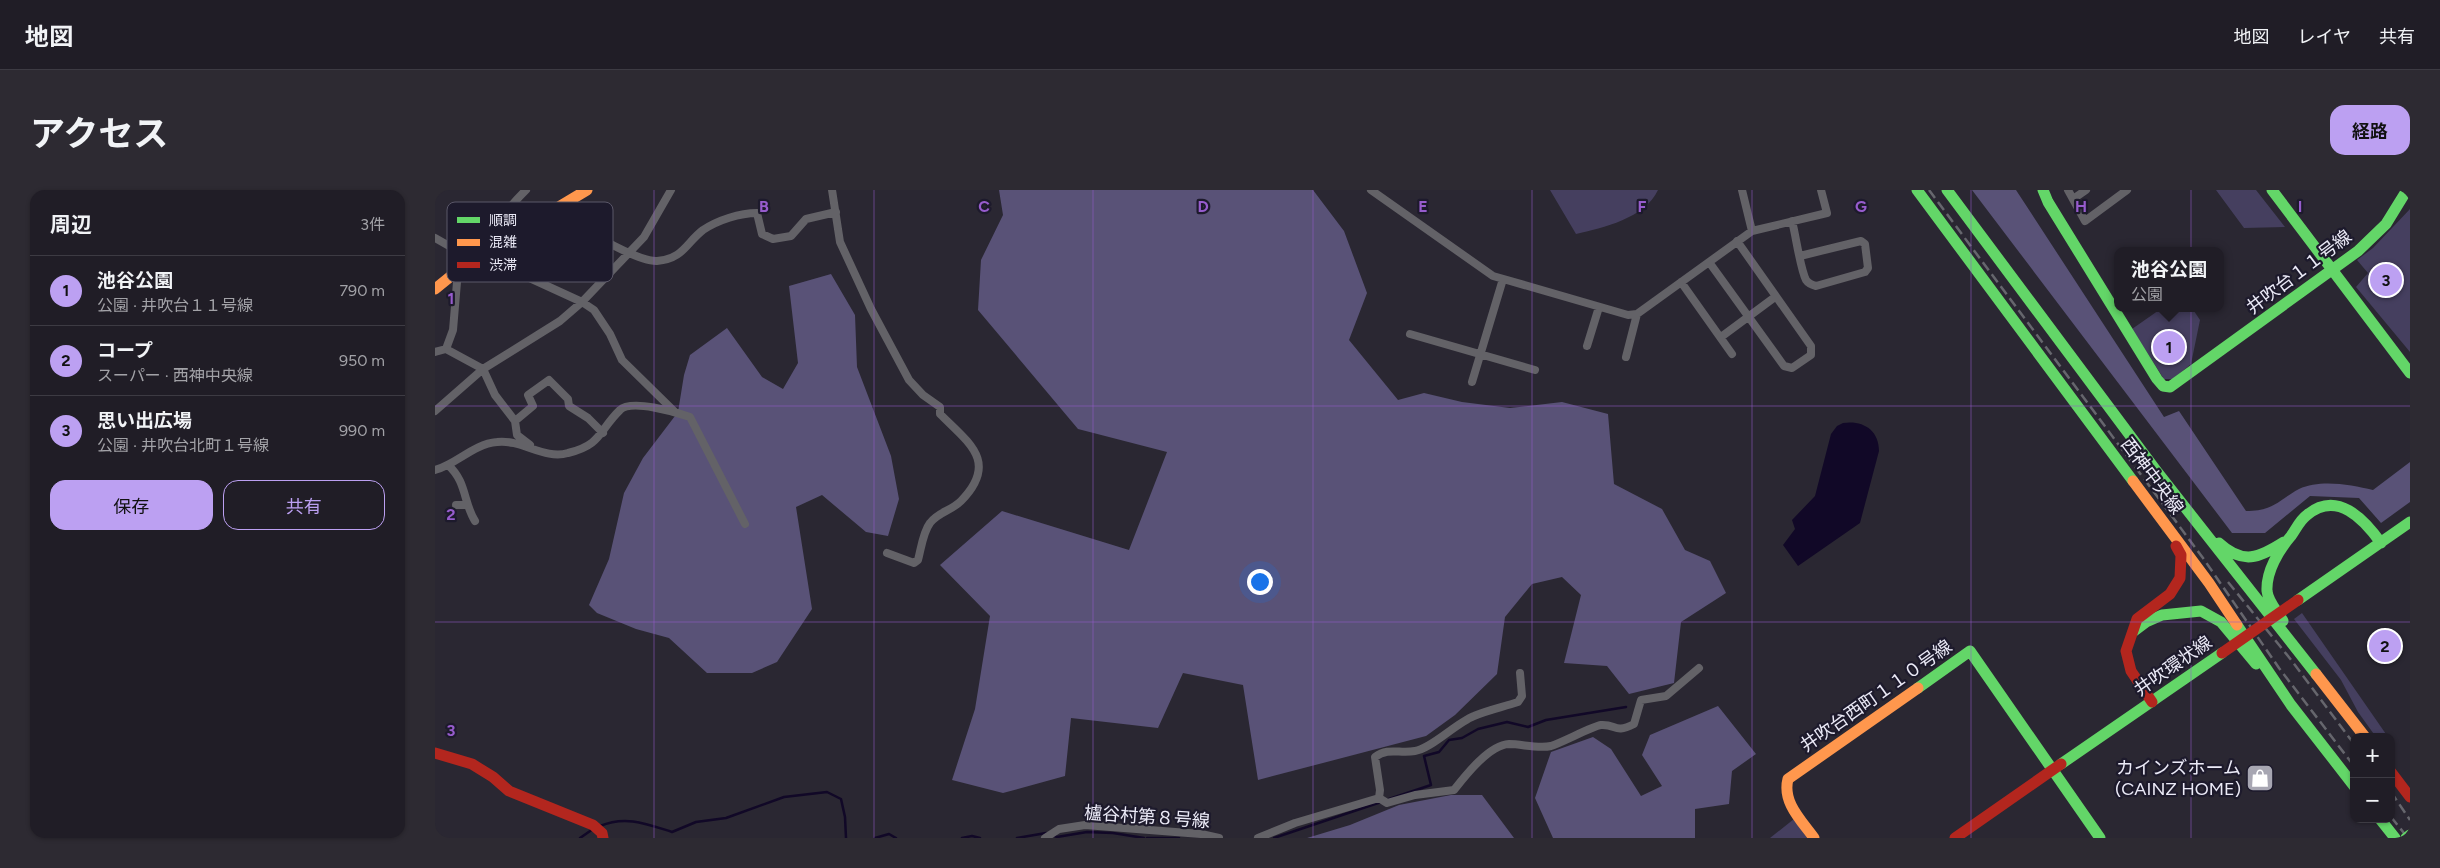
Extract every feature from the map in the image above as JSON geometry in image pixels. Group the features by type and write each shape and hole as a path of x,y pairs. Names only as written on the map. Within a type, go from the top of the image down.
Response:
{"street":[{"path":"515,202 526,190"},
{"path":"568,202 587,190"},
{"path":"613,271 644,237 671,190"},
{"path":"832,190 841,242 871,309 909,380 923,395 940,407 940,414 973,447 980,464 976,479 961,501 939,513 929,525 918,560 914,563 887,553"},
{"path":"1371,190 1493,276 1628,314 1637,314 1752,230 1827,213 1821,190"},
{"path":"1742,190 1752,230"},
{"name":"西神中央線","path":"1917,190 2209,583 2291,705 2350,781"},
{"name":"西神中央線","path":"1947,190 2158,473 2343,706 2362,733"},
{"name":"井吹台１１号線","path":"2043,190 2048,202 2114,308"},
{"path":"2068,190 2085,221 2127,190"},
{"path":"2073,199 2086,190"},
{"path":"2272,190 2410,373"},
{"name":"井吹台１１号線","path":"2117,312 2163,386 2170,387 2380,232 2395,214 2407,190"},
{"path":"613,245 630,254 655,261 677,256 703,230 743,212 757,213 762,234 773,239 791,236 806,219 836,212"},
{"path":"1792,221 1800,256 1806,280 1816,286 1865,272 1868,268 1865,244 1861,241 1800,256"},
{"path":"435,238 447,245"},
{"path":"1709,262 1784,366 1792,368 1811,354 1811,346 1737,241"},
{"path":"435,289 447,279"},
{"path":"1472,382 1503,279"},
{"path":"446,349 453,330 457,282"},
{"path":"538,282 582,302 593,310 610,334 622,360 675,412"},
{"path":"435,411 483,370 560,321 602,282"},
{"path":"1681,282 1731,354"},
{"path":"1721,337 1775,297"},
{"path":"1587,346 1599,307"},
{"path":"1626,357 1637,314"},
{"path":"1410,334 1535,370"},
{"path":"435,352 446,349 483,370 495,395 515,421 517,435 535,449"},
{"path":"515,421 533,406 528,395 549,380 553,381 568,399 569,406 588,418 603,433"},
{"path":"435,470 448,466 486,444 499,441 553,455 567,454 583,449 598,440 621,409 632,405 675,412 690,418 745,524"},
{"path":"448,466 456,472 467,495 467,505 475,521"},
{"path":"2158,473 2226,550 2239,558 2266,555 2285,541 2309,513 2323,507 2340,506 2358,514 2381,543"},
{"path":"2137,485 2181,554 2180,578 2171,594 2137,619 2126,651 2131,671 2151,702"},
{"path":"456,505 467,505"},
{"name":"井吹環状線","path":"1955,838 2410,522"},
{"path":"2285,541 2271,570 2267,592 2287,627 2319,669 2343,706"},
{"path":"2131,634 2146,622 2162,615 2201,611 2221,622 2291,705"},
{"name":"井吹台西町１１０号線","path":"1814,838 1786,796 1784,787 1788,779 1970,651 2054,770"},
{"path":"1258,838 1295,823 1382,800 1453,790 1473,766 1489,753 1506,744 1547,747 1601,725 1621,730 1634,724 1641,700 1666,696 1699,668"},
{"path":"1382,800 1375,757 1383,751 1416,751 1431,744 1444,733 1474,715 1518,702 1522,696 1520,673"},
{"path":"435,753 472,764 493,777 509,791 598,831"},
{"path":"2054,770 2100,838"},
{"path":"2395,777 2410,797"},
{"path":"2383,823 2395,838"},
{"name":"櫨谷村第８号線","path":"1049,836 1059,829 1085,825 1201,834 1219,838"},
{"path":"2407,838 2410,835"}],"shaded area":[{"path":"999,190 1313,190 1344,231 1367,293 1349,340 1398,400 1424,393 1462,402 1510,408 1562,402 1608,414 1614,484 1662,509 1685,550 1710,561 1726,593 1681,622 1674,683 1629,694 1607,666 1564,663 1581,595 1562,577 1532,584 1505,617 1497,674 1455,715 1426,736 1258,780 1243,685 1183,673 1158,728 1071,718 1065,776 1003,793 952,780 975,709 990,616 940,565 1002,511 1129,550 1167,452 1078,429 978,310 981,260 1003,215"},
{"path":"1550,190 1658,190 1652,200 1633,215 1598,229 1576,234"},
{"path":"1972,190 2016,190 2164,417 2179,411 2246,511 2255,511 2269,507 2299,489 2317,484 2346,485 2373,490 2410,462 2410,502 2381,523 2359,498 2310,496 2265,533 2232,533"},
{"path":"2216,190 2256,190 2285,227 2244,228"},
{"path":"2410,209 2410,352 2356,287 2368,273 2357,260 2373,248"},
{"path":"831,274 855,315 857,367 891,456 899,499 888,536 866,532 822,495 796,507 812,609 777,662 752,673 707,673 669,638 636,629 597,613 589,605 609,559 624,493 643,458 678,412 684,375 690,355 727,328 762,377 783,389 798,363 789,286"},
{"path":"2156,312 2195,312 2200,320 2191,364 2173,379 2164,379 2132,329"},
{"path":"1843,423 1857,423 1869,428 1876,437 1878,444 1879,451 1860,523 1798,566 1783,545 1795,529 1792,520 1815,496 1831,434 1837,426"},
{"path":"2302,613 2385,733 2373,733 2358,712 2341,680 2294,619"},
{"path":"1718,706 1756,754 1732,771 1729,804 1695,809 1695,838 1553,838 1535,798 1551,752 1593,737 1611,749 1641,796 1662,786 1642,755 1650,735"},
{"path":"1451,795 1482,795 1514,838 1307,838 1350,825 1399,805"},
{"path":"1794,819 1807,838 1770,838"}],"waterway":[{"path":"1389,799 1431,785 1424,756 1439,752 1449,740 1462,738 1478,729 1507,722 1528,727 1546,720 1626,707"},
{"path":"600,826 619,821 628,821 672,832 696,822 726,818 784,797 827,792 841,799 845,817 846,838"},
{"path":"1274,838 1381,802"},
{"path":"580,838 593,829"},
{"path":"1017,838 1046,833 1057,837 1087,832 1113,833 1144,838"},
{"path":"875,838 889,834 896,838"},
{"path":"962,838 972,836 980,838"},
{"path":"1147,838 1179,838"}],"railway":[{"path":"1929,190 2203,558 2279,668 2350,761"},
{"path":"2228,582 2292,661 2350,739"},
{"path":"2395,798 2410,820"},
{"path":"2395,822 2408,838"}],"traffic: fast":[{"path":"1917,190 2133,481"},
{"path":"1947,190 2158,473 2316,674"},
{"path":"2043,190 2048,202 2114,309"},
{"path":"2272,190 2410,373"},
{"path":"2116,312 2157,379 2163,386 2170,387 2358,251 2386,224 2407,190"},
{"path":"2283,621 2271,603 2267,591 2267,583 2271,568 2278,554 2307,515 2318,508 2329,505 2339,507 2358,517 2381,543"},
{"path":"2298,600 2410,522"},
{"path":"2219,543 2236,554 2251,557 2267,552 2284,542"},
{"path":"2134,631 2146,622 2162,615 2201,611 2221,622 2256,664"},
{"path":"2237,625 2291,705 2350,781"},
{"path":"1918,688 1970,651 2100,838"},
{"path":"2061,764 2222,653"},
{"path":"2383,823 2395,838"},
{"path":"2406,838 2410,835"}],"traffic: slow":[{"path":"567,202 587,190"},
{"path":"435,289 447,279"},
{"path":"2133,481 2209,583 2237,625"},
{"path":"2316,674 2362,733"},
{"path":"1814,838 1790,803 1787,787 1788,779 1918,688"}],"traffic: jam":[{"path":"2152,702 2131,671 2126,651 2137,619 2170,594 2180,578 2181,555 2176,546"},
{"path":"2222,653 2298,600"},
{"path":"435,753 472,764 493,777 509,791 593,825 602,833 603,838"},
{"path":"1955,838 2061,764"},
{"path":"2395,777 2410,797"}],"place":[{"name":"思い出広場","path":"2386,280"},
{"name":"池谷公園","path":"2169,347"},
{"name":"コープ","path":"2385,646"},
{"name":"カインズホーム (CAINZ HOME)","path":"2260,778"}]}
